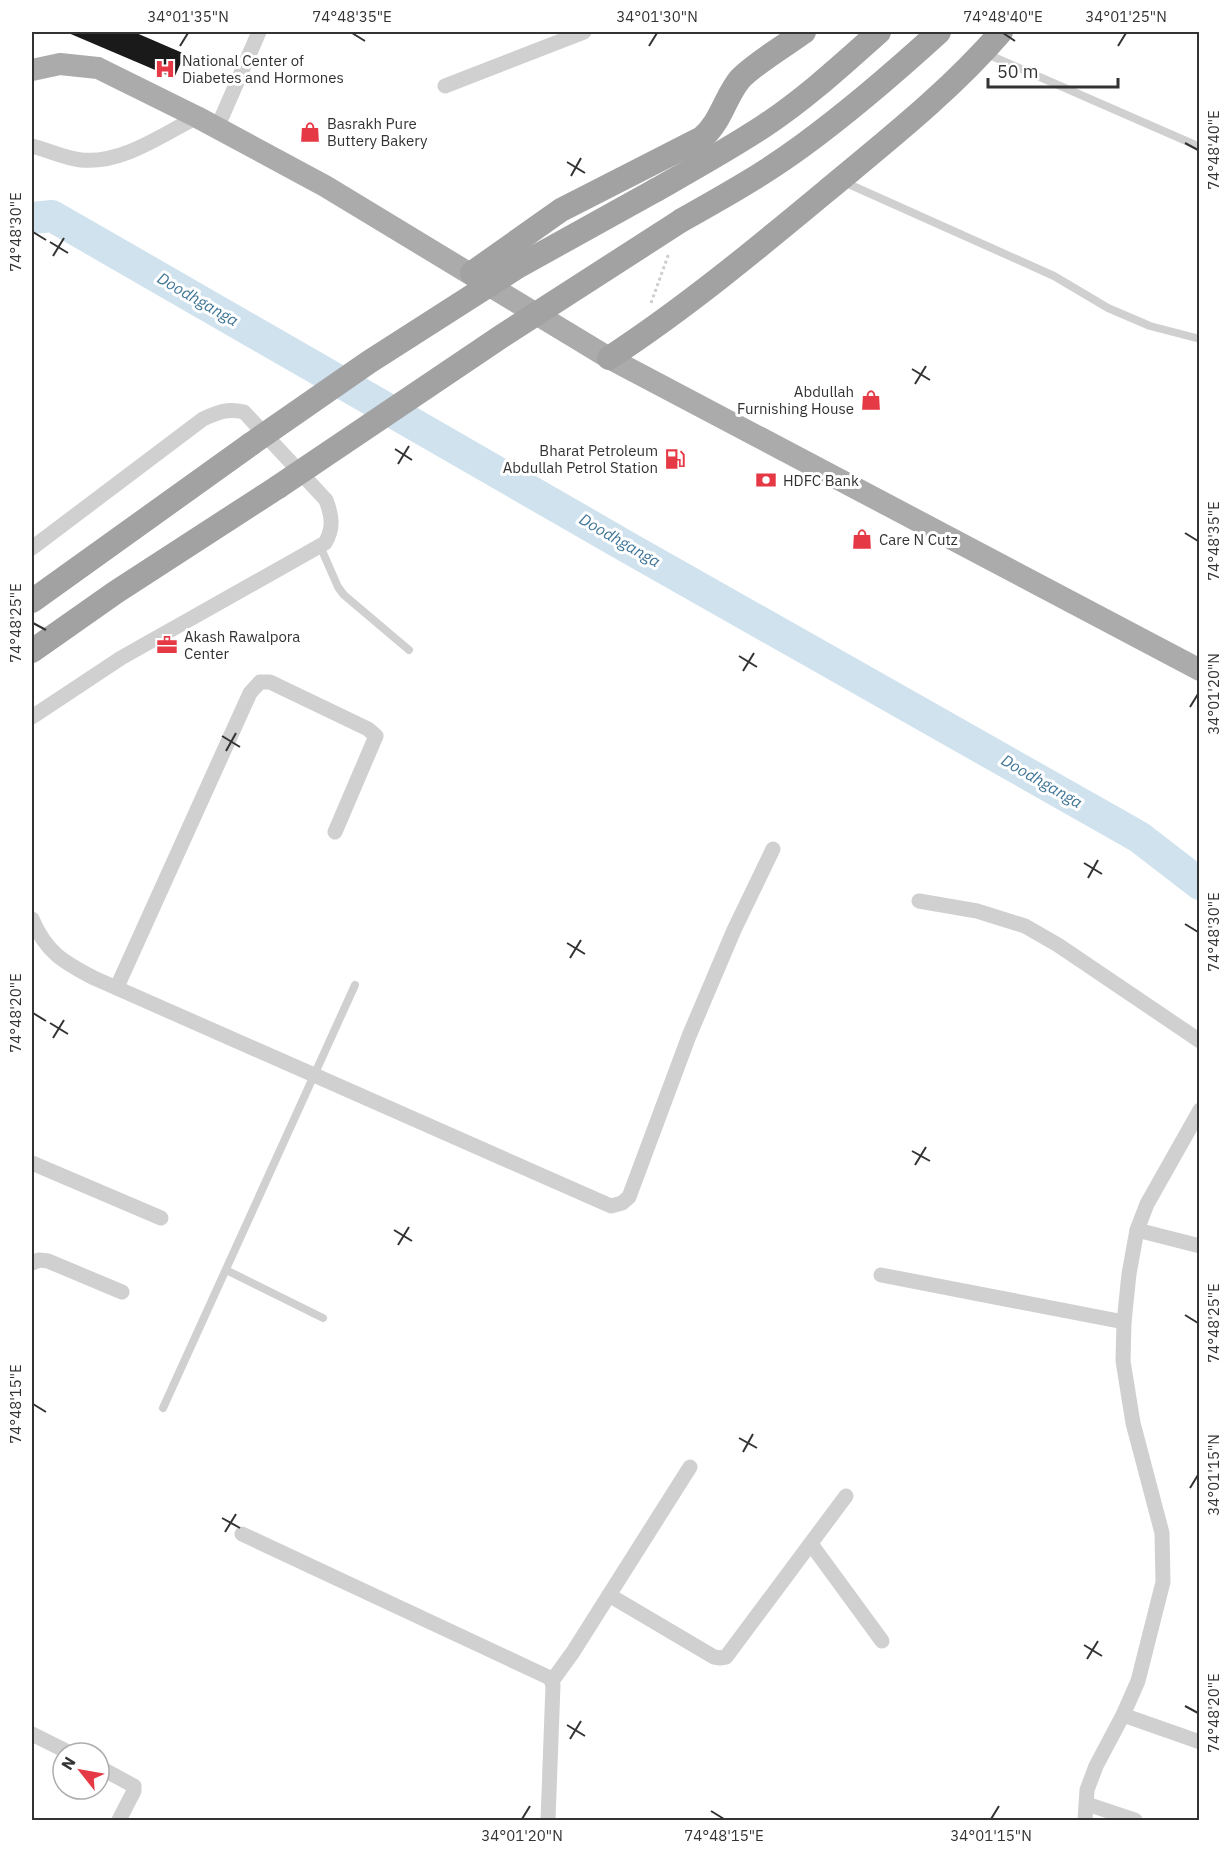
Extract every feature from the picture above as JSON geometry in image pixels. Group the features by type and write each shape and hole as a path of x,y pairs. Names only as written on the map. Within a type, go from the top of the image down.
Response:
{"highway":[{"path":"472,273 561,210 702,138 714,126 732,90 742,77 804,32"},
{"path":"32,601 369,362 519,266 717,156 766,125 879,32"},
{"path":"32,651 116,592 278,487 502,336 682,220 748,182 801,146 895,71 939,32"},
{"path":"609,358 654,328 910,122 1001,32"}],"main road":[{"path":"32,70 60,64 98,68 197,117 326,186 609,358 1200,670"}],"street":[{"path":"217,128 259,32"},
{"path":"445,86 584,32"},
{"path":"32,147 81,160 105,159 127,153 197,117"},
{"path":"32,548 204,419 218,412 232,409 244,412 326,500 332,514 330,535 325,543 122,658 32,717"},
{"path":"117,987 250,693 260,682 270,682 374,732 376,736 335,832"},
{"path":"32,920 44,944 55,956 70,966 611,1206 629,1197 689,1036 734,930 772,849"},
{"path":"919,901 976,911 1025,927 1058,945 1200,1041"},
{"path":"1085,1821 1087,1790 1096,1766 1138,1681 1150,1640 1162,1582 1162,1533 1133,1423 1123,1361 1124,1322 1137,1230 1160,1178 1200,1110"},
{"path":"32,1163 161,1218"},
{"path":"1137,1230 1200,1246"},
{"path":"32,1263 39,1260 48,1261 122,1292"},
{"path":"881,1275 1124,1322"},
{"path":"552,1681 690,1467"},
{"path":"609,1595 714,1657 726,1657 846,1496"},
{"path":"242,1534 541,1672 552,1681 548,1821"},
{"path":"811,1544 882,1641"},
{"path":"1123,1715 1200,1742"},
{"path":"32,1734 51,1744"},
{"path":"111,1774 134,1786 134,1791 119,1821"},
{"path":"1087,1804 1136,1821"}],"lane":[{"path":"983,52 1200,147"},
{"path":"839,180 1054,276 1108,308 1128,317 1150,326 1200,339"},
{"path":"320,546 338,587 344,595 408,650"},
{"path":"163,1408 355,985"},
{"path":"226,1270 323,1318"}],"path":[{"path":"649,307 669,253"}],"building":[{"path":"66,32 134,32 185,54 174,78"}],"waterway":[{"name":"Doodhganga","path":"32,218 52,216 627,547 1139,837 1200,884"}],"place":[{"name":"National Center of Diabetes and Hormones","path":"165,69"},
{"name":"Basrakh Pure Buttery Bakery","path":"310,132"},
{"name":"Abdullah Furnishing House","path":"871,400"},
{"name":"Bharat Petroleum Abdullah Petrol Station","path":"675,459"},
{"name":"HDFC Bank","path":"766,480"},
{"name":"Care N Cutz","path":"862,539"},
{"name":"Akash Rawalpora Center","path":"167,645"}]}
